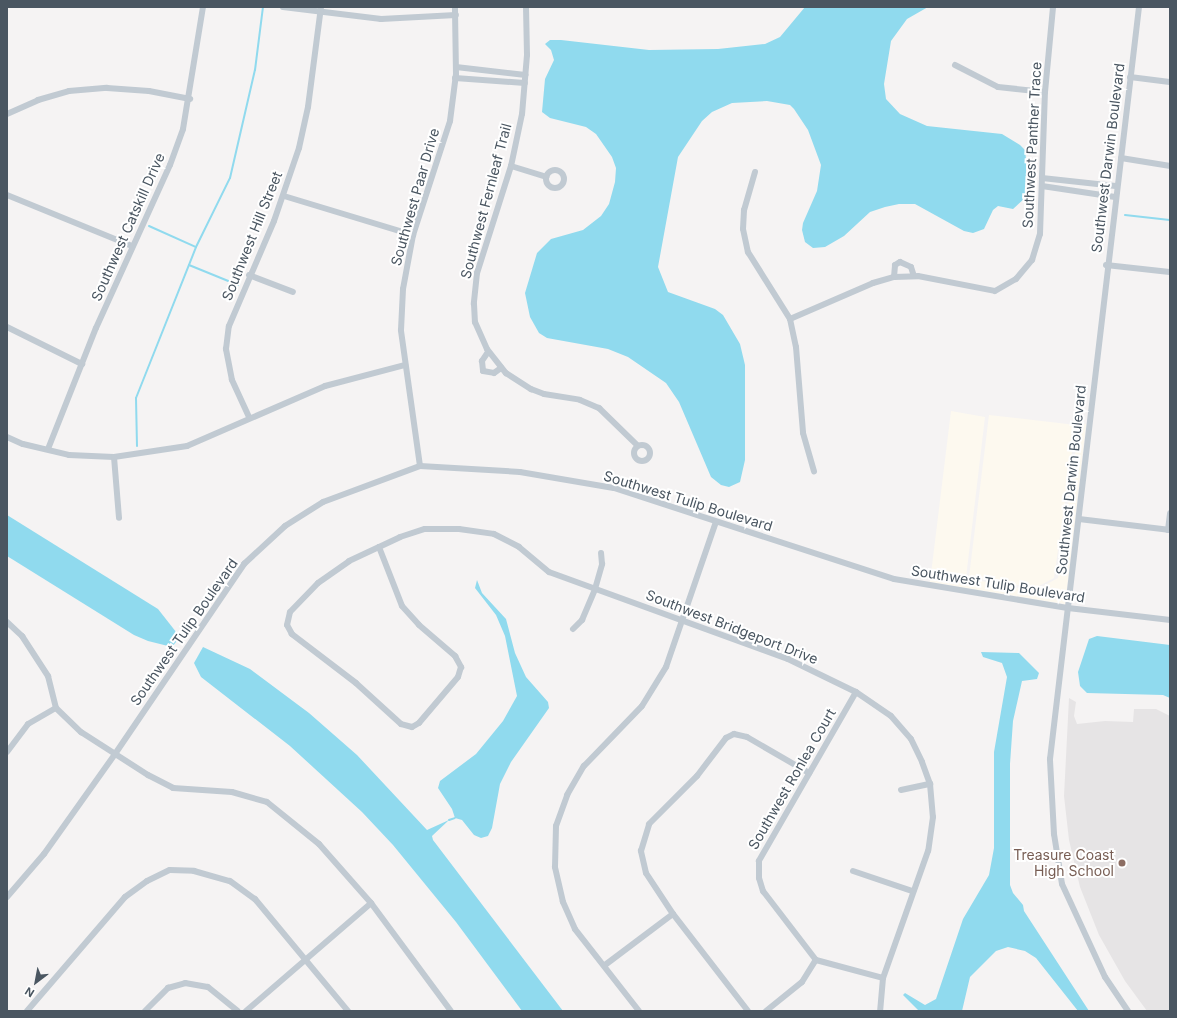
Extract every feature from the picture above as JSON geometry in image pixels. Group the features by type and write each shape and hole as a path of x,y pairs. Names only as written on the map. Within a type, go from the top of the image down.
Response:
{"street":[{"name":"Southwest Catskill Drive","path":"48,449 82,364 132,246 170,165 183,130 190,99 202,7"},
{"path":"283,7 321,10 381,19 456,15"},
{"name":"Southwest Paar Drive","path":"420,466 401,330 403,289 414,236 448,128 456,67 455,7"},
{"name":"Southwest Fernleaf Trail","path":"526,7 525,83 511,166 482,251 476,279 474,304 475,322 488,352 501,368 531,389 544,394 580,400 599,408 638,446"},
{"name":"Southwest Panther Trace","path":"790,319 873,283 894,277 914,276 995,291 1016,279 1032,260 1040,234 1045,92 1052,7"},
{"name":"Southwest Darwin Boulevard","path":"1128,1011 1105,977 1065,890 1054,834 1051,745 1079,519 1106,265 1139,7"},
{"name":"Southwest Hill Street","path":"249,417 232,380 226,349 228,326 284,196 299,148 308,107 321,10"},
{"path":"954,65 998,87 1045,92"},
{"path":"456,67 526,74"},
{"path":"1130,77 1170,82"},
{"path":"455,78 525,83"},
{"path":"7,114 38,100 69,91 99,89 149,91 190,99"},
{"path":"1120,158 1170,166"},
{"path":"511,166 546,177"},
{"path":"755,172 744,210 743,229 748,252 790,319 796,347 803,434 814,471"},
{"path":"1042,178 1116,186"},
{"path":"1073,190 1074,182"},
{"path":"1042,186 1115,197"},
{"path":"7,195 132,246"},
{"path":"284,196 414,236"},
{"path":"894,277 895,265 900,262 911,267 914,276"},
{"path":"1106,265 1170,272"},
{"path":"250,275 293,292"},
{"path":"7,327 82,364"},
{"path":"488,352 482,361 483,371 494,373 501,368"},
{"path":"7,437 23,444 69,454 114,457 187,446 249,417 325,386 405,365"},
{"path":"114,457 119,518"},
{"name":"Southwest Tulip Boulevard","path":"7,897 44,854 115,754 244,564 284,526 323,502 420,466 520,472 614,488 894,579 1068,608 1170,620"},
{"path":"1079,519 1169,530 1170,513"},
{"path":"639,1011 605,964 575,929 562,902 555,867 556,826 567,795 584,766 642,706 666,667 716,522"},
{"name":"Southwest Bridgeport Drive","path":"379,547 402,606 412,619 455,656 461,667 458,677 419,723 412,727 401,724 356,683 292,634 287,625 290,612 318,583 349,561 400,537 425,530 459,530 494,534 519,547 549,572 682,619 788,659 856,692 891,716 906,732 916,749 930,784 933,807 932,830 928,852 912,891 883,978 880,1011"},
{"path":"573,629 582,620 595,589 602,564 601,553"},
{"path":"7,622 22,636 48,676 56,708 81,732 173,788 232,792 266,802 319,844 371,903 451,1011"},
{"name":"Southwest Ronlea Court","path":"816,960 763,891 759,878 759,861 856,692"},
{"path":"7,752 28,724 56,708"},
{"path":"748,1011 673,914 646,873 641,851 649,824 697,776 726,738 734,734 747,737 809,773"},
{"path":"901,790 930,784"},
{"path":"28,1011 125,897 147,881 170,870 194,871 230,881 256,899 308,959 348,1011"},
{"path":"853,871 912,891"},
{"path":"246,1011 371,903"},
{"path":"605,964 673,914"},
{"path":"766,1011 802,982 816,960 883,978"},
{"path":"145,1011 168,988 185,984 208,987 238,1011"}],"shaded area":[{"path":"951,411 985,417 966,578 1034,591 1058,578 1079,424 1086,424 1065,604 930,582"},
{"path":"989,415 1076,425 1054,578 1035,588 969,577"},
{"name":"Treasure Coast High School","path":"1069,698 1076,702 1074,716 1077,724 1105,721 1133,722 1134,709 1156,709 1170,716 1169,1011 1147,1011 1125,981 1099,935 1080,887 1069,840 1064,796"}],"water":[{"path":"805,7 928,7 907,19 891,41 884,84 886,99 900,114 927,126 1002,134 1020,145 1025,150 1026,197 1013,209 998,206 993,210 984,229 973,233 964,231 915,204 899,204 885,207 870,212 844,236 825,247 813,248 805,242 802,230 803,223 817,191 821,165 808,130 794,109 790,105 767,101 732,103 712,112 702,121 678,157 658,267 668,292 715,309 723,315 740,344 745,365 745,460 740,482 729,487 721,485 711,477 679,402 666,383 628,357 608,349 547,338 539,333 530,317 525,293 537,253 551,239 583,230 601,216 609,204 615,182 616,168 612,157 596,134 586,127 550,118 542,112 545,79 554,60 551,50 545,44 550,40 561,40 649,50 718,49 765,44 780,37"},
{"path":"7,515 158,609 180,637 172,647 148,641 134,635 7,556"},
{"path":"477,580 482,593 506,619 515,653 526,677 548,702 549,708 511,762 500,784 492,828 488,836 481,838 474,835 462,820 455,818 452,809 438,788 440,781 476,754 503,721 517,696 505,636 496,615 475,588"},
{"path":"1097,636 1170,645 1170,698 1163,695 1087,693 1080,686 1078,672 1089,639"},
{"path":"203,647 250,669 309,713 357,755 427,830 449,820 432,836 433,840 563,1011 522,1011 456,922 393,845 362,812 290,746 201,677 194,663"},
{"path":"981,652 1019,653 1039,673 1037,679 1022,681 1013,721 1010,764 1010,885 1013,893 1023,905 1024,911 1089,1011 1078,1011 1036,958 1025,951 1008,947 996,951 970,977 962,1011 919,1011 903,995 905,993 925,1005 936,999 963,919 989,875 994,848 994,752 1007,677 1002,663 983,657"}],"waterway":[{"path":"137,446 136,398 196,247 230,178 255,70 263,7"},
{"path":"1125,215 1170,220"},
{"path":"149,226 196,247"},
{"path":"189,265 238,285"},
{"path":"449,820 455,818"}],"place":[{"name":"Treasure Coast High School","path":"1122,863"}]}
